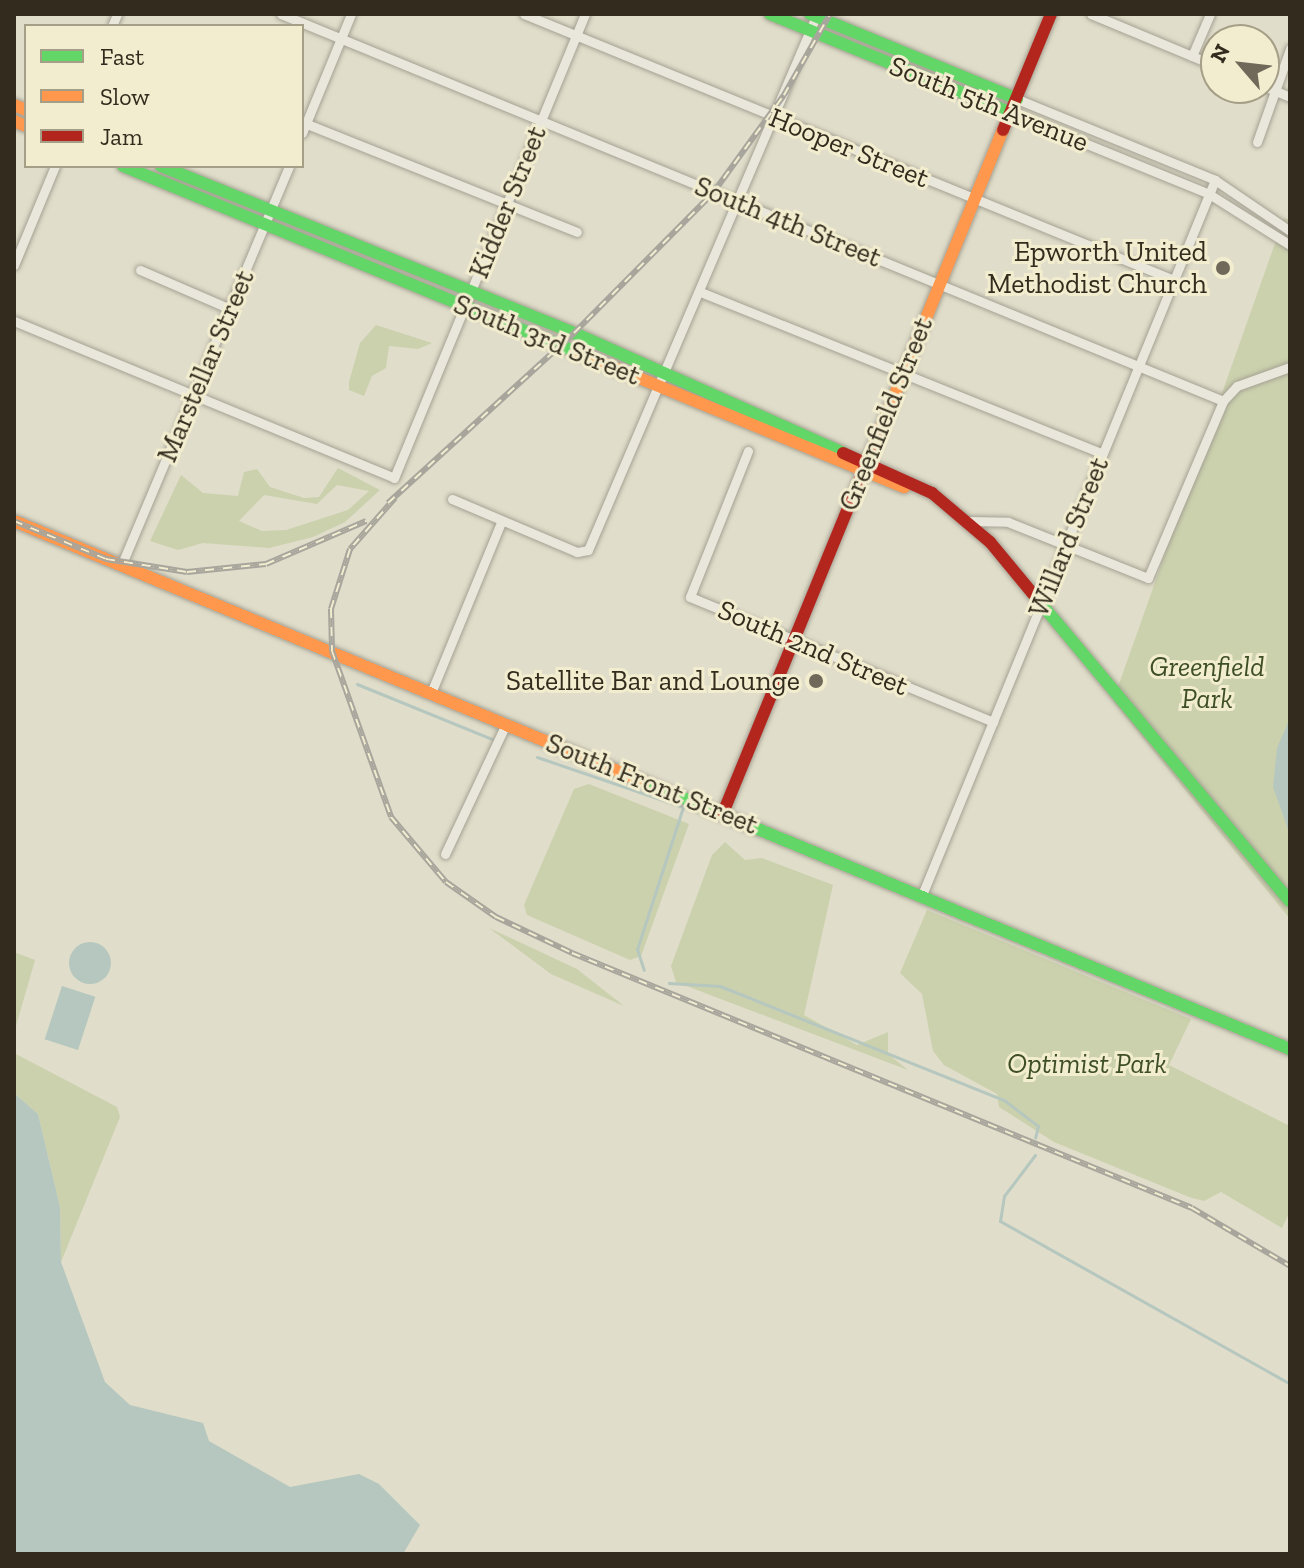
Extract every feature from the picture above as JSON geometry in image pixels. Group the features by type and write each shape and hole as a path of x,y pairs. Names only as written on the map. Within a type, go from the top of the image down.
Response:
{"main road":[{"name":"South 5th Avenue","path":"770,14 1011,113"},
{"name":"Greenfield Street","path":"723,813 1051,14"},
{"name":"South 5th Avenue","path":"815,15 1017,99"},
{"name":"South 3rd Street","path":"128,168 660,387 865,465"},
{"name":"South 3rd Street","path":"166,168 668,375 865,465 969,521"},
{"name":"South Front Street","path":"14,521 1290,1049"},
{"path":"969,521 1043,604 1290,901"}],"street":[{"name":"South 4th Street","path":"281,14 740,204 1137,363 1223,401"},
{"path":"304,124 351,14"},
{"name":"Hooper Street","path":"524,14 1174,280"},
{"name":"Kidder Street","path":"194,396 394,478 585,14"},
{"path":"1091,14 1200,59"},
{"path":"1192,56 1210,14"},
{"path":"452,499 501,522 588,550 703,293 815,15"},
{"path":"1280,85 1290,49"},
{"name":"South 5th Avenue","path":"1017,99 1215,180 1290,231"},
{"path":"1257,142 1273,104"},
{"name":"South 5th Avenue","path":"1011,113 1209,194 1290,245"},
{"path":"304,126 577,232"},
{"path":"14,265 54,168"},
{"name":"Marstellar Street","path":"121,566 288,168"},
{"name":"Willard Street","path":"922,895 1043,604 1137,363 1215,180"},
{"path":"140,270 230,309"},
{"path":"703,293 905,371 1102,453"},
{"path":"14,321 194,396"},
{"path":"1223,401 1237,386 1290,367"},
{"name":"South 3rd Street","path":"969,521 1008,522 1148,578 1223,401"},
{"name":"South 2nd Street","path":"748,451 690,597 993,722"},
{"path":"431,693 501,522"},
{"path":"445,854 506,724"}],"green space":[{"name":"Greenfield Park","path":"1284,218 1290,220 1290,919 1113,701"},
{"path":"376,325 432,343 418,349 389,346 386,368 372,376 364,396 349,390 349,382 360,343"},
{"path":"338,468 380,490 345,522 313,537 269,548 203,543 178,550 150,541 181,475 203,493 238,496 244,472 257,469 270,487 304,498 319,497","holes":["337,485 369,491 348,510 286,530 262,531 239,521 264,495 317,504"]},
{"path":"589,784 689,824 641,956 630,960 527,915 524,905 574,789"},
{"path":"725,842 745,860 762,858 833,885 804,1015 857,1045 888,1032 888,1054 908,1070 676,982 671,966 712,855"},
{"name":"Optimist Park","path":"927,910 1191,1019 1169,1065 1290,1126 1290,1211 1282,1228 1221,1192 1204,1201 1189,1197 1054,1142 999,1107 997,1094 944,1065 933,1051 922,994 900,973"},
{"path":"489,928 577,969 624,1006 551,974"},
{"path":"14,952 35,960 14,1033"},
{"path":"14,1053 117,1107 120,1117 61,1262 60,1207 38,1114 14,1093"}],"shaded area":[{"path":"1290,718 1290,835 1273,787 1277,748"},
{"path":"90,942 105,948 111,963 105,978 90,984 75,978 69,963 75,948"},
{"path":"62,986 95,997 78,1050 45,1039"},
{"path":"14,1093 38,1114 60,1207 61,1262 105,1382 130,1405 203,1423 209,1441 290,1487 359,1474 379,1484 420,1525 403,1554 14,1554"}],"waterway":[{"path":"357,684 492,739"},
{"path":"537,757 683,807 637,949 644,970"},
{"path":"669,983 720,986 1004,1100 1038,1126 1035,1138"},
{"path":"1035,1155 1004,1196 1000,1221 1290,1384"}],"railway":[{"path":"388,503 574,333 713,193 784,95 830,14"},
{"path":"395,498 350,549 331,609 332,651 391,817 446,882 496,917 572,953 1192,1208 1290,1266"},
{"path":"14,521 106,559 187,572 266,564 366,521"}],"traffic: fast":[{"path":"770,14 1011,113"},
{"path":"810,14 1017,99"},
{"path":"128,168 576,352"},
{"path":"166,168 574,333 843,453"},
{"path":"1033,594 1290,901"},
{"path":"644,782 1290,1049"}],"traffic: slow":[{"path":"14,105 24,109"},
{"path":"14,121 24,125"},
{"path":"880,431 1003,130"},
{"path":"576,352 904,487"},
{"path":"14,521 644,782"}],"traffic: jam":[{"path":"1003,130 1051,14"},
{"path":"723,813 880,431"},
{"path":"843,453 932,493 990,542 1033,594"}],"place":[{"name":"Epworth United Methodist Church","path":"1223,268"},
{"name":"Satellite Bar and Lounge","path":"816,681"}]}
